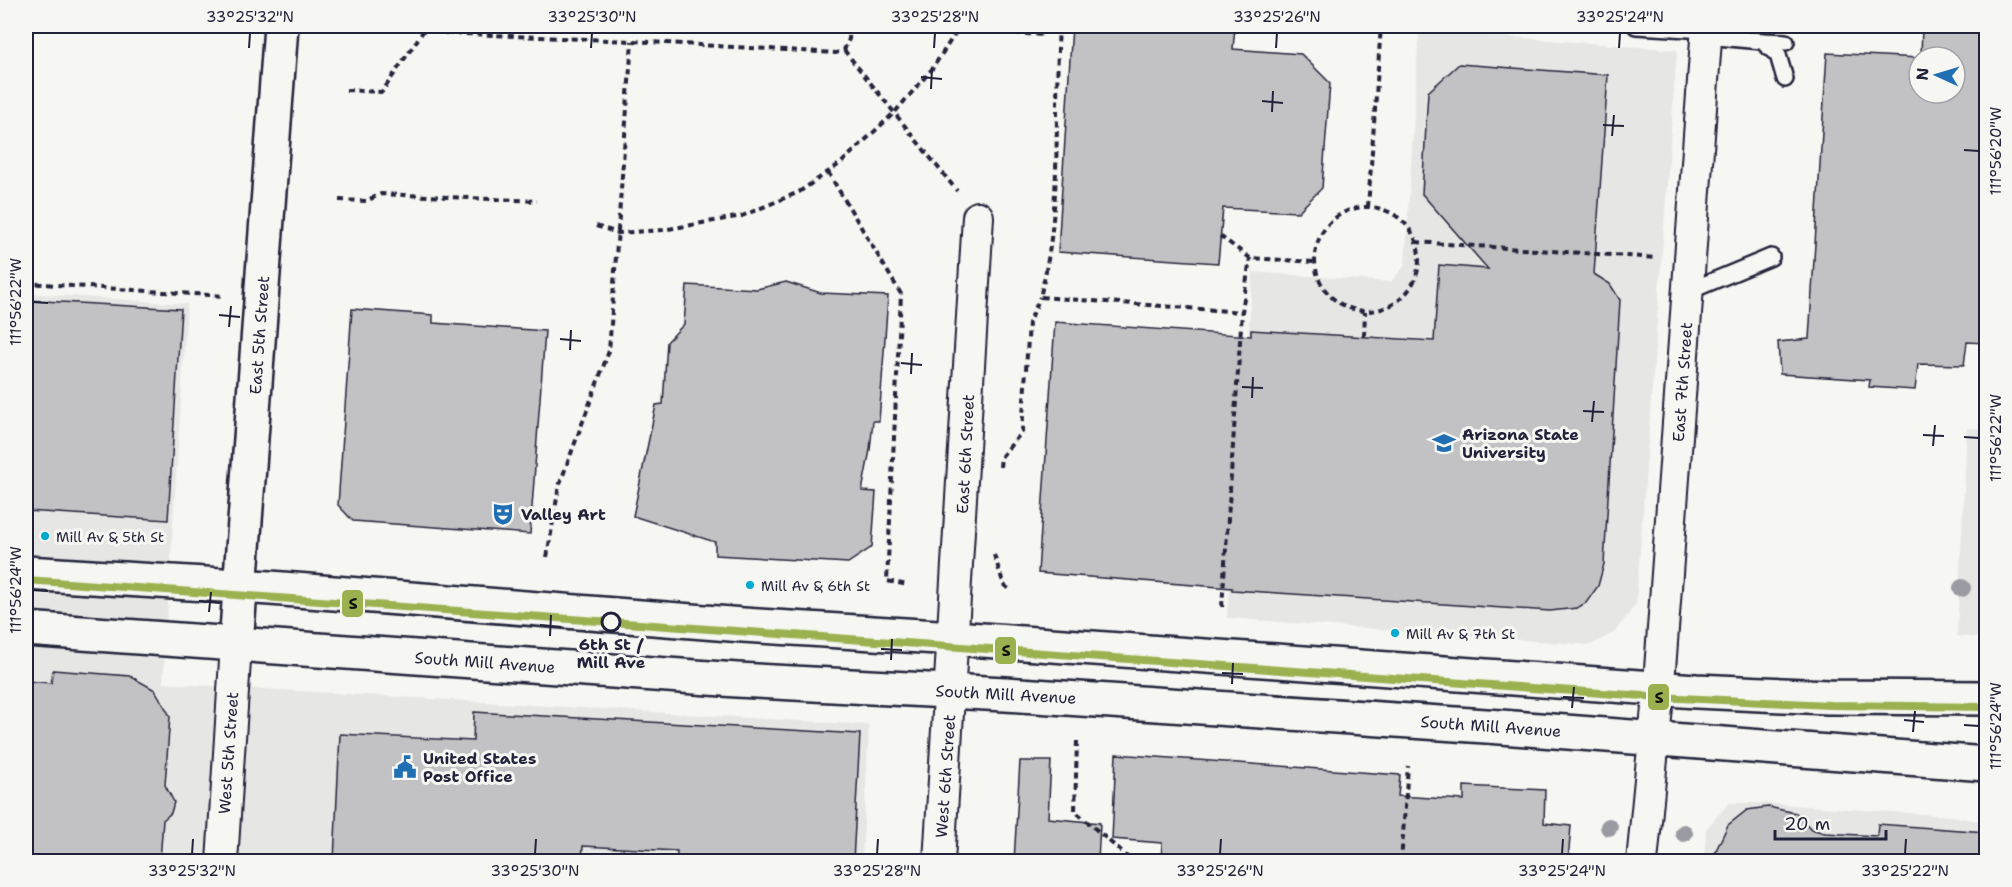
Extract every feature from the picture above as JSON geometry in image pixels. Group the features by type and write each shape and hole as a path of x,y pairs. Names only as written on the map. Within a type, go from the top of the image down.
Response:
{"main road":[{"name":"East 5th Street","path":"236,645 281,26"},
{"path":"26,573 240,586 707,622 1696,692 1828,697 1986,698"},
{"name":"South Mill Avenue","path":"26,629 726,679 950,690 1655,738 1986,764"}],"street":[{"name":"East 7th Street","path":"1642,861 1659,688 1706,31"},
{"name":"East 6th Street","path":"950,690 978,217"},
{"name":"West 5th Street","path":"222,861 236,645"},
{"name":"West 6th Street","path":"939,861 950,690"}],"lane":[{"path":"1636,26 1706,31 1786,42"},
{"path":"1762,40 1778,55 1785,79"},
{"path":"1689,291 1771,257"}],"path":[{"path":"346,90 382,92 426,26 445,33 836,53 844,50 849,39 850,26"},
{"path":"596,226 618,233 663,230 742,216 799,192 828,172 896,112 932,69 960,26"},
{"path":"1011,26 1011,33 1044,35 1045,26"},
{"path":"1000,468 1001,457 1022,432 1029,323 1040,297 1047,271 1053,220 1059,26"},
{"path":"1368,207 1380,26"},
{"path":"548,557 559,486 609,351 632,41"},
{"path":"844,50 978,217"},
{"path":"828,172 901,294 887,581 908,585"},
{"path":"339,200 366,201 381,194 537,201"},
{"path":"1368,207 1384,210 1398,217 1409,228 1416,242 1419,258 1416,275 1409,290 1397,301 1382,309 1365,312 1336,301 1318,277 1315,262 1317,245 1324,229 1336,216 1352,209 1368,207"},
{"path":"1220,236 1250,258 1315,262"},
{"path":"1416,242 1691,260"},
{"path":"1222,607 1242,312 1250,258"},
{"path":"26,284 262,300"},
{"path":"1040,297 1242,312"},
{"path":"1364,336 1365,312"},
{"path":"995,545 994,556 1004,585 1011,591"},
{"path":"1077,741 1075,811 1133,861"},
{"path":"1401,861 1408,766"}],"shaded area":[{"name":"Arizona State University","path":"1419,30 1677,50 1636,604 1614,633 1590,645 1227,618 1253,272 1391,282 1405,265"},
{"path":"26,293 187,304 163,683 869,725 862,861 26,861"},
{"path":"1967,428 1986,429 1986,638 1957,636"},
{"path":"1729,803 1762,803 1950,816 1986,822 1986,861 1704,862 1706,829"}],"building":[{"path":"1072,26 1235,26 1233,49 1301,54 1330,83 1322,188 1298,212 1223,208 1218,263 1058,252"},
{"path":"1922,26 1986,26 1986,343 1967,342 1964,365 1918,364 1915,390 1869,387 1870,380 1780,374 1778,342 1809,339 1827,53 1907,57 1907,105 1967,105 1967,45 1921,45"},
{"name":"Arizona State University","path":"1459,64 1608,75 1594,274 1610,284 1620,300 1604,564 1598,586 1586,603 1577,608 1550,611 1232,590 1232,588 1038,573 1055,322 1251,336 1251,330 1434,341 1439,265 1488,269 1422,194 1428,92"},
{"path":"786,282 821,293 888,296 879,421 873,421 862,491 876,492 872,547 848,563 715,555 715,542 633,516 656,405 663,404 667,342 684,324 687,285 757,289"},
{"path":"26,300 181,309 168,520 26,511"},
{"path":"352,309 433,315 433,323 545,331 530,534 353,521 338,505"},
{"path":"53,670 130,676 155,690 170,716 165,785 174,802 171,813 163,820 160,861 26,861 26,681 51,683"},
{"path":"474,712 860,734 853,861 677,861 677,851 583,846 582,861 334,861 340,734 473,741"},
{"path":"1116,754 1400,775 1398,796 1464,800 1464,786 1545,790 1544,823 1571,826 1568,861 1161,861 1162,843 1112,839"},
{"path":"1020,761 1051,761 1048,818 1100,823 1098,861 1014,861"},
{"path":"1768,807 1796,813 1811,829 1825,833 1877,836 1878,824 1986,832 1986,861 1711,861 1728,825 1747,810"}],"transit line":[{"name":"S","path":"26,580 1658,697 1830,705 1986,707"}],"place":[{"name":"Arizona State University","path":"1444,443"},
{"name":"Valley Art","path":"503,514"},
{"name":"Mill Av & 5th St","path":"45,536"},
{"name":"Mill Av & 6th St","path":"750,585"},
{"name":"6th St / Mill Ave","path":"611,622"},
{"name":"Mill Av & 7th St","path":"1395,633"},
{"name":"United States Post Office","path":"405,767"}]}
